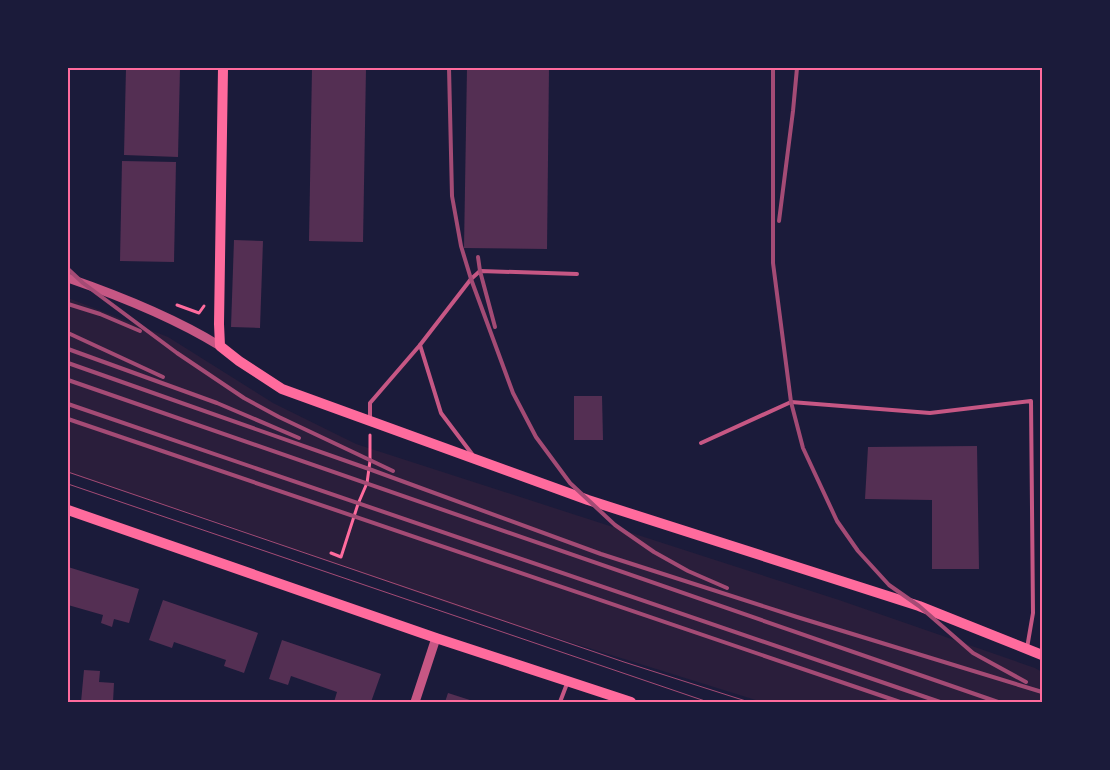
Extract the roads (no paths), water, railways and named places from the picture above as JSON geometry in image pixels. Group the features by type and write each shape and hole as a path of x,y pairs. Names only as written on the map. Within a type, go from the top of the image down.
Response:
{"main road":[{"path":"223,68 220,346 239,361 282,390 370,423 588,500 919,606 1042,655"},
{"path":"68,510 436,638 631,702"}],"street":[{"path":"68,278 166,316 189,327 220,346"},
{"path":"415,702 436,638"}],"lane":[{"path":"370,423 370,403 420,345 470,279 480,271 576,274"},
{"path":"420,345 441,413 477,461"},
{"path":"701,443 792,402 930,413 1031,401 1033,613 1027,650"},
{"path":"560,702 568,681"}],"tram line":[{"path":"68,472 624,662 749,702"},
{"path":"68,484 708,702"}],"railway":[{"path":"449,68 452,196 461,246 471,279 513,393 536,437 570,483 615,525 654,552 688,571 727,588"},
{"path":"773,68 773,263 791,402 803,448 837,521 858,551 889,585 919,606 973,653 1026,682"},
{"path":"779,221 797,68"},
{"path":"478,257 495,327"},
{"path":"68,269 83,283 177,353 244,398 279,417 393,471"},
{"path":"68,304 100,314 140,331"},
{"path":"68,333 163,377"},
{"path":"68,349 217,403 299,438"},
{"path":"68,363 369,469 601,554 797,617 1042,692"},
{"path":"68,380 998,702"},
{"path":"68,404 940,702"},
{"path":"68,419 900,702"}]}
